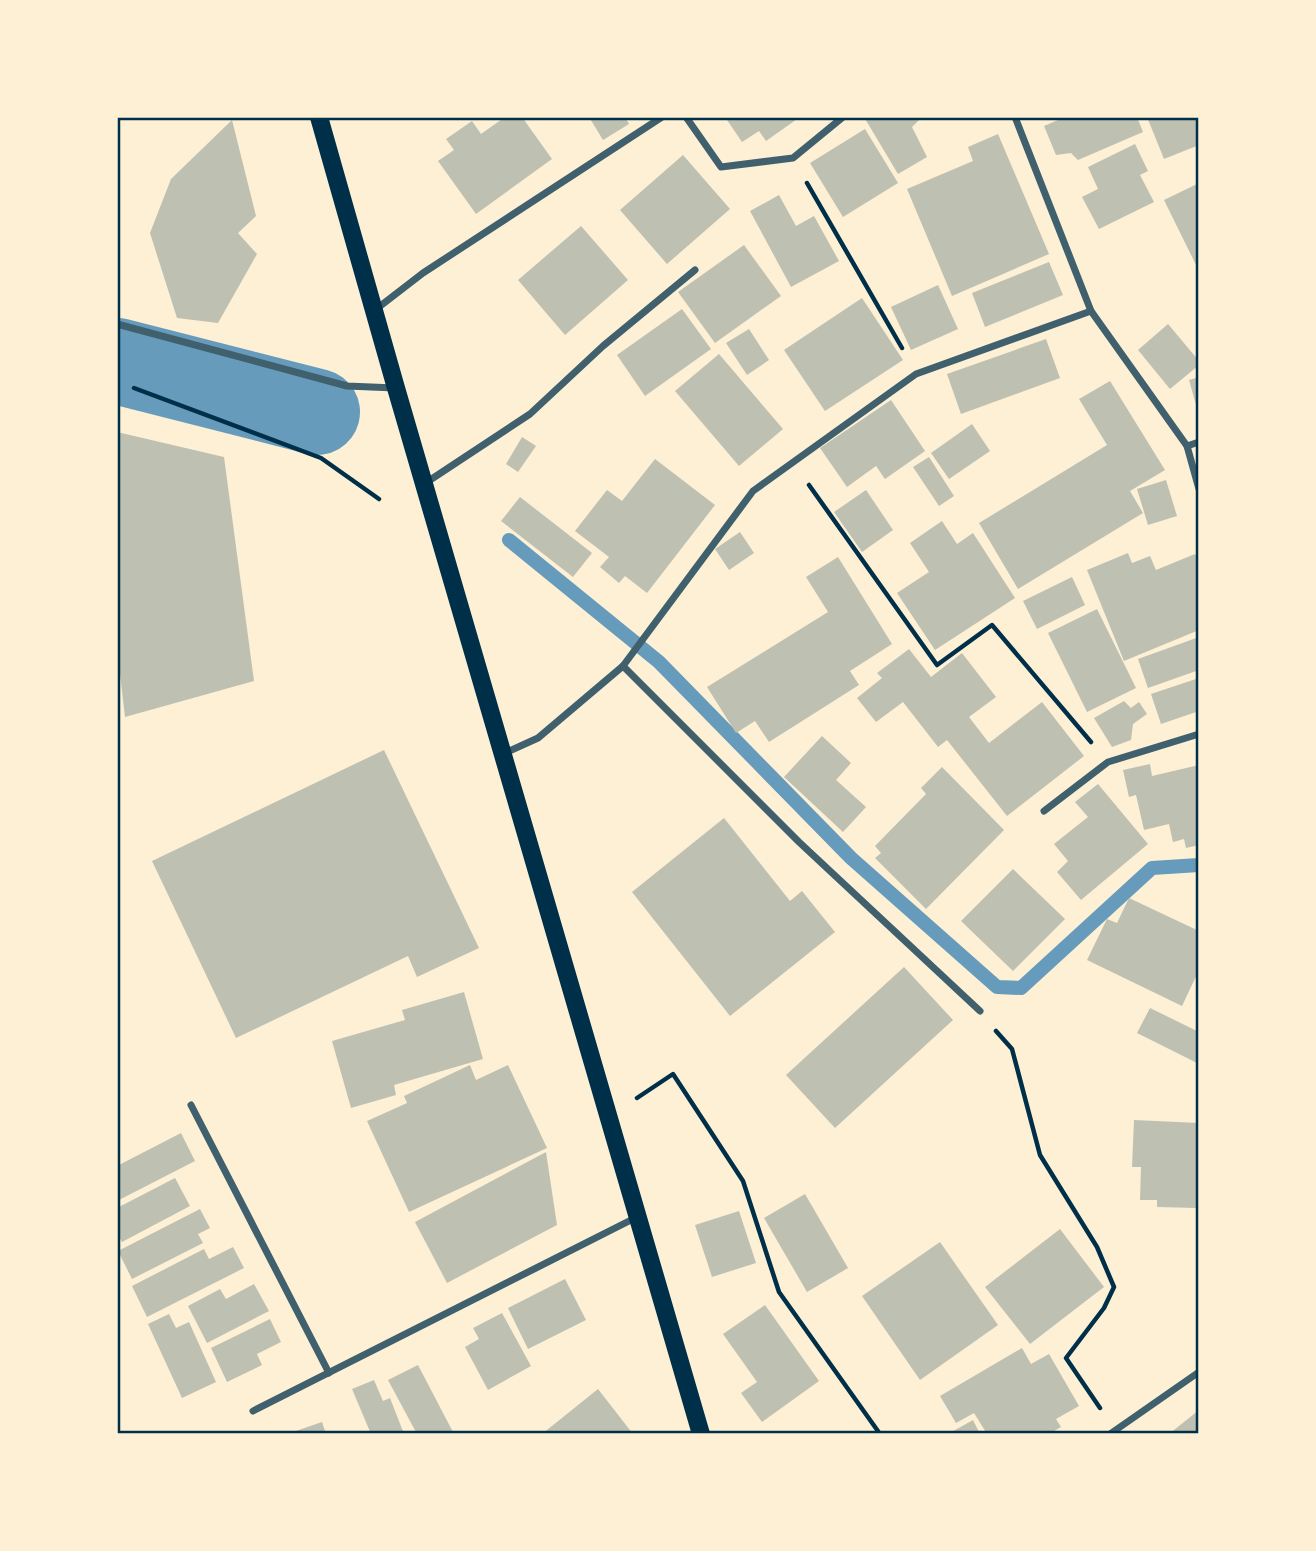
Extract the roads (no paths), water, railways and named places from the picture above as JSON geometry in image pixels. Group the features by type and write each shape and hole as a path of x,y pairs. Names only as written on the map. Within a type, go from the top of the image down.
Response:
{"main road":[{"path":"319,117 701,1434"}],"street":[{"path":"374,311 423,273 662,117"},
{"path":"686,117 721,167 793,158 843,117"},
{"path":"1015,117 1091,311 1187,446 1199,489"},
{"path":"424,484 530,414 597,352 695,270"},
{"path":"502,754 538,738 623,666 752,491 916,373 1091,311"},
{"path":"117,324 346,386 396,388"},
{"path":"1187,446 1199,442"},
{"path":"623,666 799,842 980,1011"},
{"path":"1044,811 1108,762 1199,734"},
{"path":"191,1105 329,1373"},
{"path":"253,1411 637,1216"},
{"path":"1113,1432 1199,1372"}],"waterway":[{"path":"117,361 317,412"},
{"path":"509,540 659,662 851,858 997,987 1021,988 1152,868 1199,865"}]}
